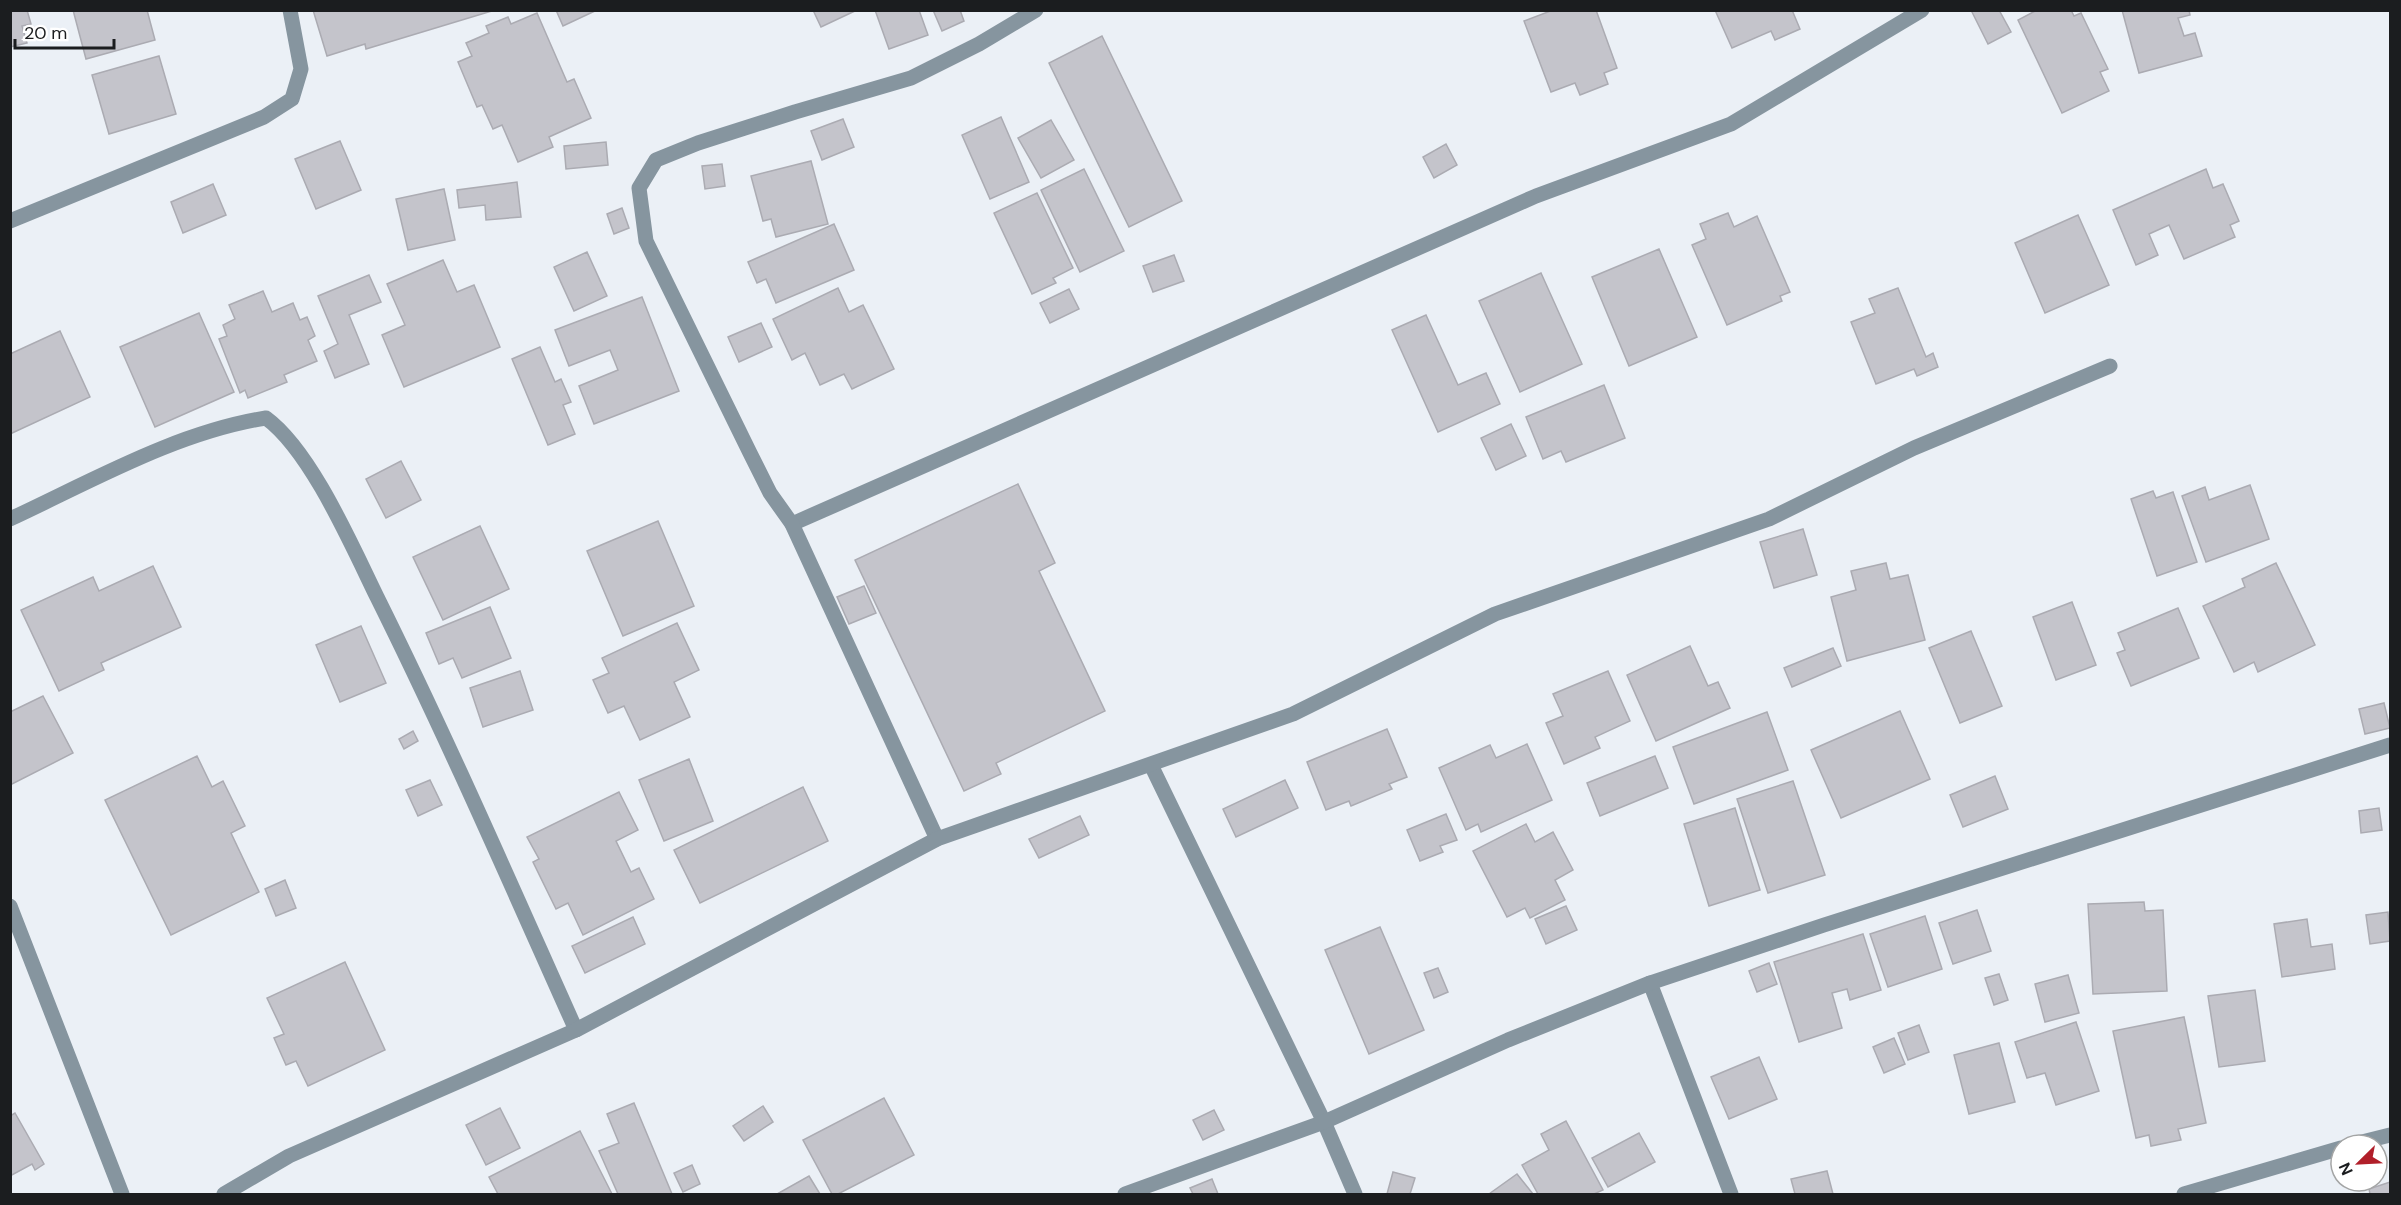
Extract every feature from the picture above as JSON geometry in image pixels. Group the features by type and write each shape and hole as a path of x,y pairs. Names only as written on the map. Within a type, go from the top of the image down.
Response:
{"street":[{"path":"10,221 264,117 292,99 301,69 290,10"},
{"path":"937,839 792,524 770,493 646,241 639,188 656,160 784,115 911,78 979,44 1036,10"},
{"path":"792,524 1536,196 1731,124 1922,10"},
{"path":"224,1194 289,1156 576,1030 937,839 1293,714 1495,614 1769,519 1914,448 2110,366"},
{"path":"10,519 147,456 232,423 266,418 283,430 334,508 435,714 576,1030"},
{"path":"1125,1194 1324,1122 1508,1041 1650,984 1824,925 2391,745"},
{"path":"1151,765 1324,1122 1355,1194"},
{"path":"10,906 122,1194"},
{"path":"1650,984 1731,1194"},
{"path":"2184,1194 2329,1152"}],"building":[{"path":"10,10 27,10 31,24 22,26 27,43 10,47"},
{"path":"73,10 147,10 155,40 86,59"},
{"path":"313,10 495,10 366,49 365,44 327,56"},
{"path":"556,10 597,10 563,26"},
{"path":"813,10 857,10 821,27"},
{"path":"875,10 919,10 928,35 889,49"},
{"path":"933,10 960,10 964,21 942,31"},
{"path":"1553,10 1596,10 1617,68 1604,73 1608,84 1580,95 1575,83 1551,92 1524,21"},
{"path":"1715,10 1792,10 1800,29 1775,40 1771,31 1732,48"},
{"path":"1971,10 1999,10 2011,32 1988,44"},
{"path":"2037,10 2071,10 2074,16 2081,13 2108,69 2100,72 2109,91 2062,113 2018,20"},
{"path":"2122,10 2189,10 2190,15 2178,18 2184,36 2195,33 2202,56 2139,73"},
{"path":"537,13 567,82 574,79 591,118 549,137 553,147 518,162 502,125 493,129 482,105 477,107 458,62 472,56 466,43 489,33 486,26 508,17 511,24"},
{"path":"1102,36 1182,201 1129,227 1049,63"},
{"path":"159,56 176,114 109,134 92,75"},
{"path":"1001,117 1029,182 990,199 962,135"},
{"path":"843,119 854,147 822,160 811,131"},
{"path":"1051,120 1074,160 1041,178 1018,138"},
{"path":"340,141 361,190 316,209 295,159"},
{"path":"606,142 608,165 566,169 564,146"},
{"path":"1446,144 1457,165 1434,178 1423,157"},
{"path":"811,161 828,224 776,237 771,219 763,221 751,176"},
{"path":"722,164 725,186 705,189 702,166"},
{"path":"1084,169 1124,251 1080,272 1041,190"},
{"path":"2206,169 2213,188 2223,184 2239,221 2230,225 2235,237 2184,259 2169,225 2149,234 2158,255 2136,265 2113,210"},
{"path":"517,182 521,217 486,220 485,205 459,208 457,190"},
{"path":"213,184 226,215 183,233 171,202"},
{"path":"444,189 455,240 408,250 396,199"},
{"path":"1037,193 1073,268 1053,278 1056,283 1032,294 994,213"},
{"path":"622,208 629,228 614,234 607,214"},
{"path":"1728,213 1734,227 1757,216 1790,292 1780,296 1782,301 1727,325 1692,245 1706,239 1700,224"},
{"path":"2078,215 2109,285 2045,313 2015,243"},
{"path":"834,224 854,270 776,303 766,279 757,283 748,262"},
{"path":"1659,249 1697,337 1629,366 1592,277"},
{"path":"587,252 607,296 574,311 554,267"},
{"path":"1174,255 1184,281 1153,292 1143,266"},
{"path":"443,260 457,292 474,285 500,347 404,387 382,335 405,325 387,284"},
{"path":"1541,273 1582,364 1520,392 1479,301"},
{"path":"369,275 381,302 349,315 369,364 335,378 324,351 338,344 318,296"},
{"path":"838,288 849,312 863,305 894,369 852,389 844,374 820,385 805,353 792,360 773,319"},
{"path":"1898,288 1926,357 1933,353 1938,367 1917,376 1914,369 1876,384 1851,322 1875,313 1869,299"},
{"path":"1069,289 1079,309 1050,323 1040,303"},
{"path":"263,291 272,312 293,303 300,320 307,317 315,336 308,340 317,361 284,375 287,382 248,398 245,390 240,393 219,339 227,336 223,325 235,319 229,305"},
{"path":"642,297 679,391 594,424 579,386 618,370 610,350 569,366 555,330"},
{"path":"199,313 234,392 155,427 120,347"},
{"path":"1426,315 1458,385 1486,373 1500,404 1438,432 1392,330"},
{"path":"761,323 772,347 739,362 728,337"},
{"path":"60,331 90,397 10,434 10,354"},
{"path":"540,347 555,382 561,379 571,402 563,405 575,434 548,445 512,359"},
{"path":"1604,385 1625,438 1566,462 1561,451 1543,459 1526,417"},
{"path":"1511,424 1526,456 1496,470 1481,438"},
{"path":"401,461 421,500 386,518 366,479"},
{"path":"1018,484 1055,563 1039,571 1105,711 996,763 1001,774 964,791 855,560"},
{"path":"2250,485 2269,539 2206,562 2182,496 2205,487 2209,500"},
{"path":"2153,491 2156,498 2173,492 2197,562 2157,576 2131,499"},
{"path":"658,521 694,606 623,636 587,551"},
{"path":"480,526 509,589 443,620 413,557"},
{"path":"1803,529 1817,575 1774,588 1760,542"},
{"path":"1886,563 1890,579 1908,575 1925,640 1847,661 1831,597 1856,590 1851,571"},
{"path":"2276,563 2315,645 2258,672 2254,662 2234,672 2203,606 2245,587 2242,579"},
{"path":"153,566 181,627 101,663 104,670 59,691 21,610 93,577 99,591"},
{"path":"864,586 876,613 849,624 837,597"},
{"path":"2072,602 2096,665 2056,680 2033,617"},
{"path":"490,607 511,658 462,678 453,658 439,664 426,633"},
{"path":"2178,608 2199,658 2131,686 2117,653 2125,650 2118,633"},
{"path":"677,623 699,670 674,682 690,717 640,740 624,706 608,713 593,680 609,673 602,658"},
{"path":"361,626 386,683 340,702 316,645"},
{"path":"1971,631 2002,706 1960,723 1929,648"},
{"path":"1690,646 1708,686 1718,682 1730,708 1656,741 1627,675"},
{"path":"1833,648 1841,666 1792,687 1784,668"},
{"path":"520,671 533,710 483,727 470,688"},
{"path":"1608,671 1630,721 1595,737 1600,748 1564,764 1546,723 1563,716 1553,694"},
{"path":"43,696 73,753 10,785 10,712"},
{"path":"2384,703 2390,728 2365,734 2359,709"},
{"path":"1900,711 1930,779 1841,818 1811,750"},
{"path":"1767,712 1788,770 1694,804 1673,747"},
{"path":"1387,729 1407,777 1389,784 1392,789 1351,806 1349,801 1326,810 1307,762"},
{"path":"413,731 418,741 404,749 399,739"},
{"path":"1527,744 1552,800 1481,832 1478,824 1466,830 1439,768 1490,745 1496,758"},
{"path":"197,756 212,787 223,781 245,826 231,833 259,892 171,935 105,800"},
{"path":"1655,756 1668,788 1600,816 1587,783"},
{"path":"689,759 713,821 664,841 639,780"},
{"path":"1995,776 2008,809 1963,827 1950,795"},
{"path":"430,780 442,805 418,816 406,790"},
{"path":"1285,780 1298,808 1236,837 1223,809"},
{"path":"1793,781 1825,875 1768,893 1737,799"},
{"path":"803,787 828,841 700,903 674,850"},
{"path":"619,792 638,830 616,841 631,872 639,868 654,899 583,935 568,903 556,909 533,862 539,859 527,837"},
{"path":"1735,808 1760,890 1709,906 1684,824"},
{"path":"2379,808 2382,830 2361,833 2359,811"},
{"path":"1446,814 1457,840 1440,846 1443,852 1420,861 1407,830"},
{"path":"1080,816 1089,835 1039,858 1029,839"},
{"path":"1526,824 1535,842 1553,832 1573,870 1555,880 1565,900 1530,918 1525,908 1507,917 1473,851"},
{"path":"285,880 296,908 276,916 265,889"},
{"path":"2144,902 2145,911 2163,910 2167,991 2093,994 2088,904"},
{"path":"1566,906 1577,930 1546,944 1535,919"},
{"path":"1977,910 1991,951 1953,964 1939,923"},
{"path":"2388,912 2390,941 2370,944 2366,915"},
{"path":"1925,916 1942,969 1888,987 1870,934"},
{"path":"633,917 645,944 585,973 572,946"},
{"path":"2307,919 2311,947 2332,944 2335,969 2282,977 2274,924"},
{"path":"1380,927 1424,1030 1369,1054 1325,950"},
{"path":"1863,934 1881,990 1850,1000 1847,989 1832,993 1842,1028 1799,1042 1774,962"},
{"path":"345,962 385,1050 308,1086 296,1061 286,1065 274,1038 284,1034 267,998"},
{"path":"1769,963 1777,984 1757,992 1749,971"},
{"path":"1438,968 1448,992 1434,998 1424,973"},
{"path":"1999,974 2008,1000 1994,1005 1985,978"},
{"path":"2068,975 2079,1013 2045,1022 2035,984"},
{"path":"2255,990 2265,1061 2219,1067 2208,996"},
{"path":"2184,1017 2206,1123 2178,1129 2181,1140 2151,1146 2149,1135 2136,1138 2113,1031"},
{"path":"2076,1022 2099,1091 2056,1105 2045,1073 2027,1078 2015,1042"},
{"path":"1919,1025 1929,1052 1908,1060 1898,1033"},
{"path":"1894,1038 1905,1064 1884,1073 1873,1047"},
{"path":"1999,1043 2015,1102 1969,1114 1954,1055"},
{"path":"1759,1057 1777,1099 1729,1119 1711,1077"},
{"path":"884,1098 914,1155 838,1194 832,1194 803,1140"},
{"path":"634,1103 672,1194 618,1194 599,1151 619,1143 607,1114"},
{"path":"763,1106 773,1122 744,1141 733,1126"},
{"path":"500,1108 520,1148 486,1165 466,1125"},
{"path":"1214,1110 1224,1130 1203,1140 1193,1120"},
{"path":"15,1113 44,1164 35,1170 32,1164 10,1176 10,1116"},
{"path":"1566,1121 1603,1190 1594,1194 1538,1194 1522,1165 1549,1150 1541,1134"},
{"path":"580,1131 612,1194 498,1194 489,1177"},
{"path":"1639,1133 1655,1162 1608,1187 1592,1158"},
{"path":"692,1165 700,1184 683,1192 674,1173"},
{"path":"1827,1171 1833,1194 1795,1194 1791,1179"},
{"path":"1393,1172 1415,1178 1410,1194 1387,1194"},
{"path":"1517,1174 1533,1194 1489,1194"},
{"path":"809,1176 820,1194 777,1194"},
{"path":"1212,1179 1218,1194 1193,1194 1190,1188"},
{"path":"2389,1182 2390,1194 2370,1194 2389,1193"}]}
